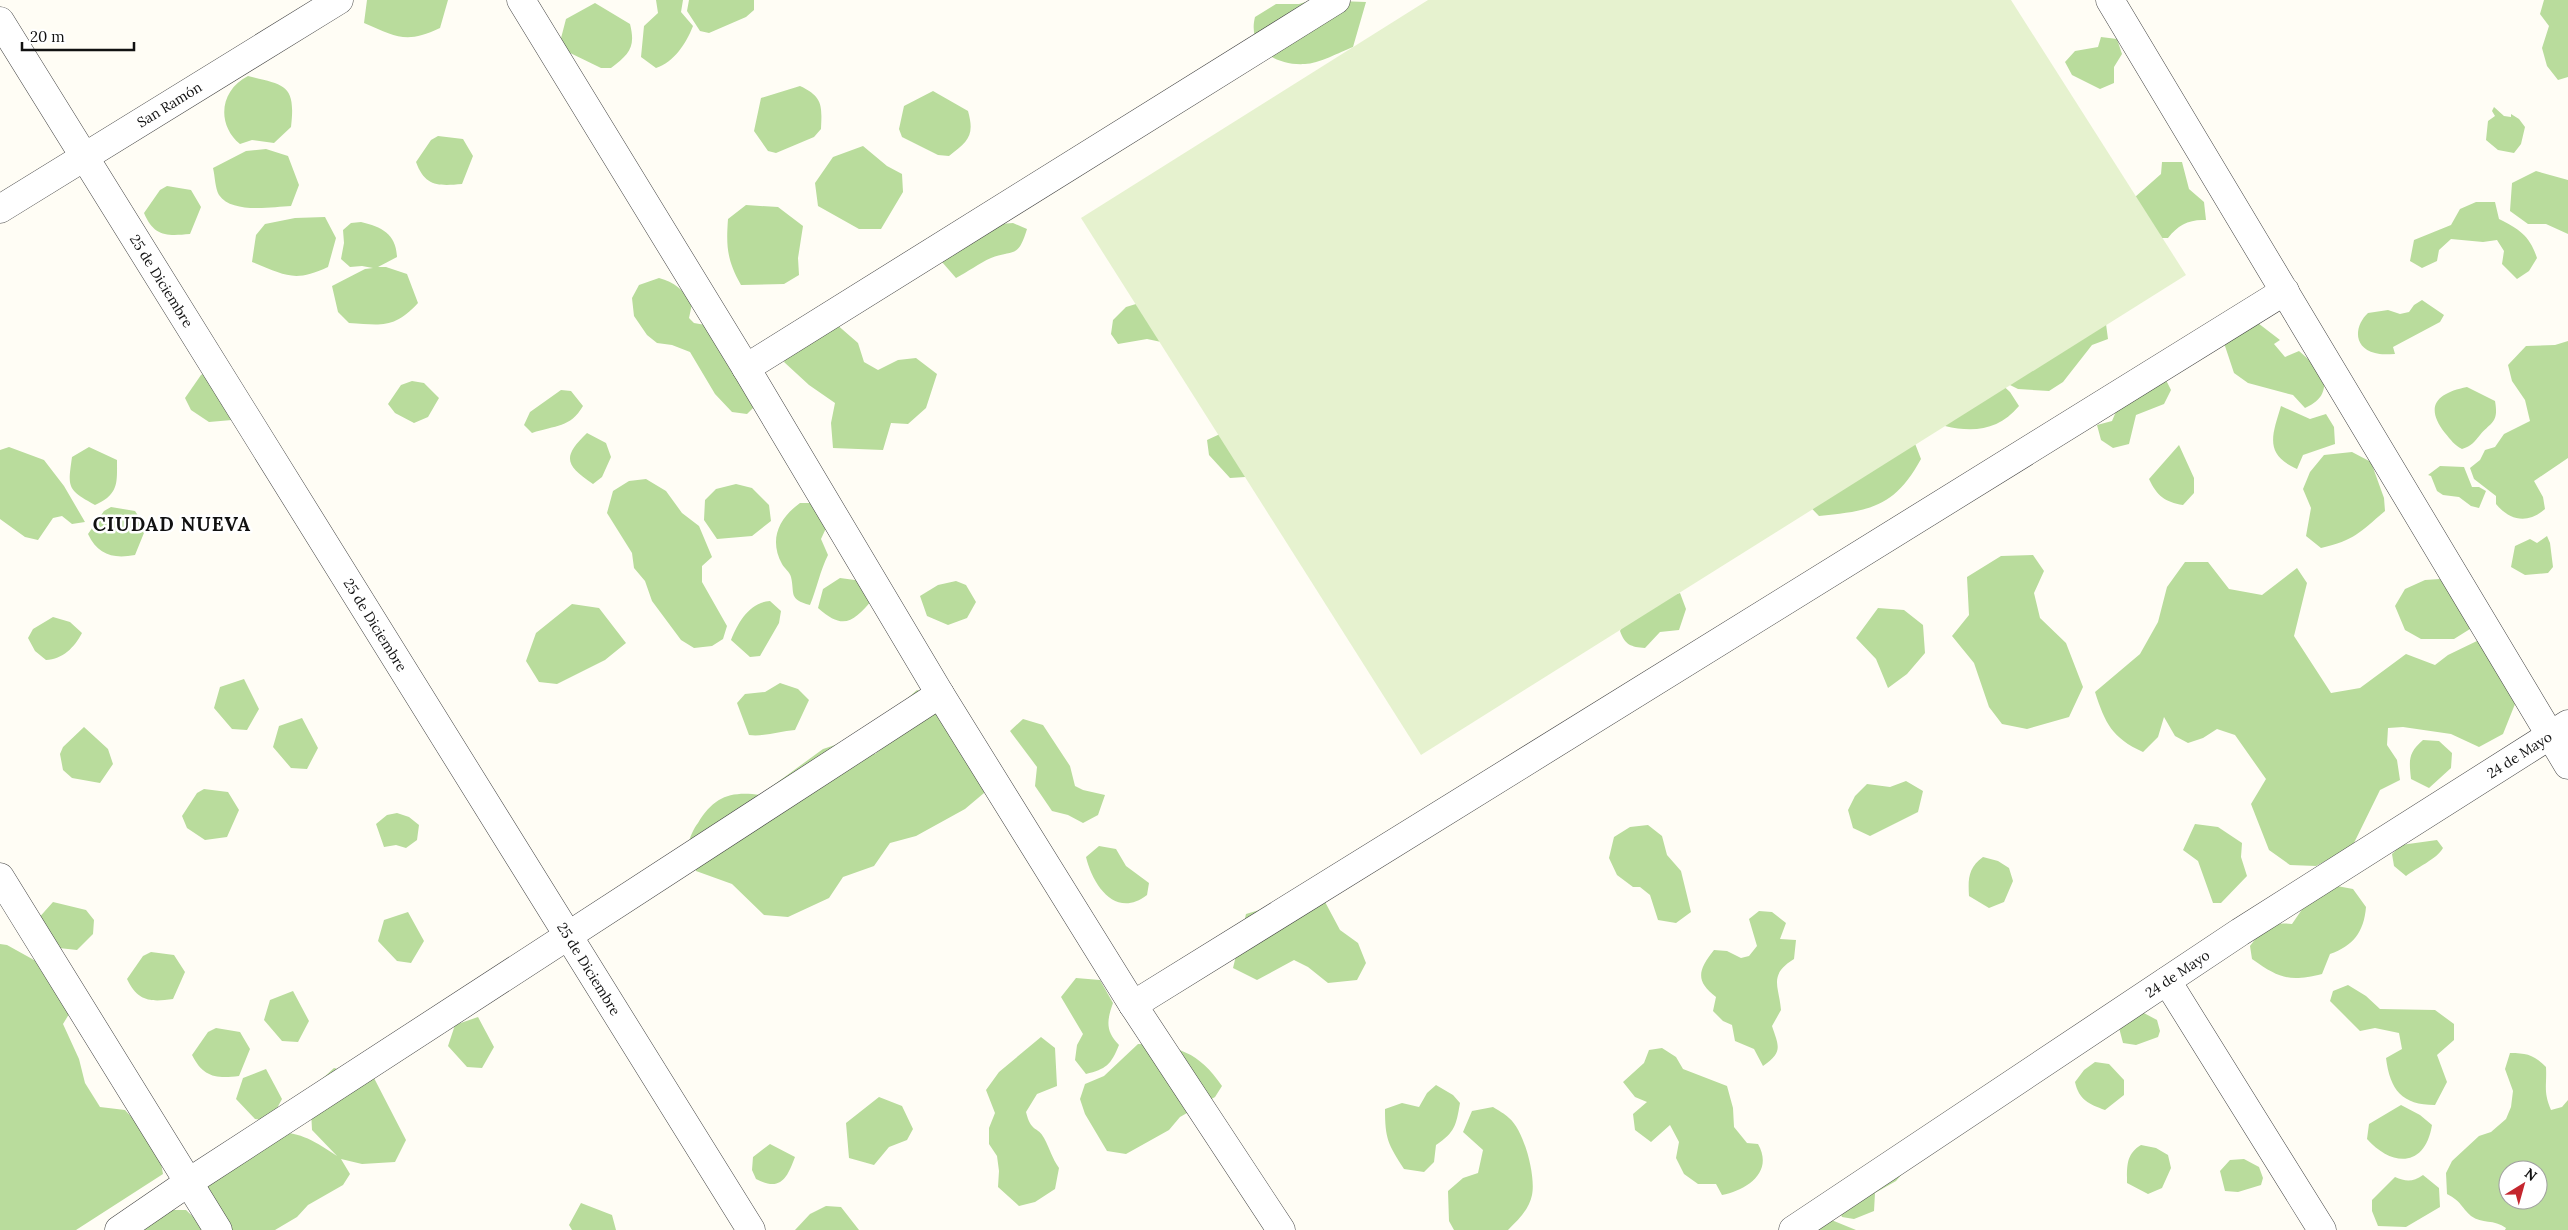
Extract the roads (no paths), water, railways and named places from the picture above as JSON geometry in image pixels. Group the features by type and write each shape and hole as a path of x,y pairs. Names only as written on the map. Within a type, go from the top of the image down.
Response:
{"street":[{"name":"San Ramón","path":"0,209 339,0"},
{"path":"521,0 746,368 940,694 1133,1005 1281,1230"},
{"path":"746,368 1336,0"},
{"path":"2110,0 2284,292 2559,729 2568,765"},
{"name":"25 de Diciembre","path":"0,21 86,156 751,1230"},
{"path":"1133,1005 2284,292"},
{"path":"119,1230 189,1182 940,694"},
{"name":"24 de Mayo","path":"1793,1230 1820,1223 2167,981 2559,729"},
{"path":"0,877 218,1230"},
{"path":"2167,981 2322,1230"}],"district":[{"name":"CIUDAD NUEVA","path":"172,524"}]}
